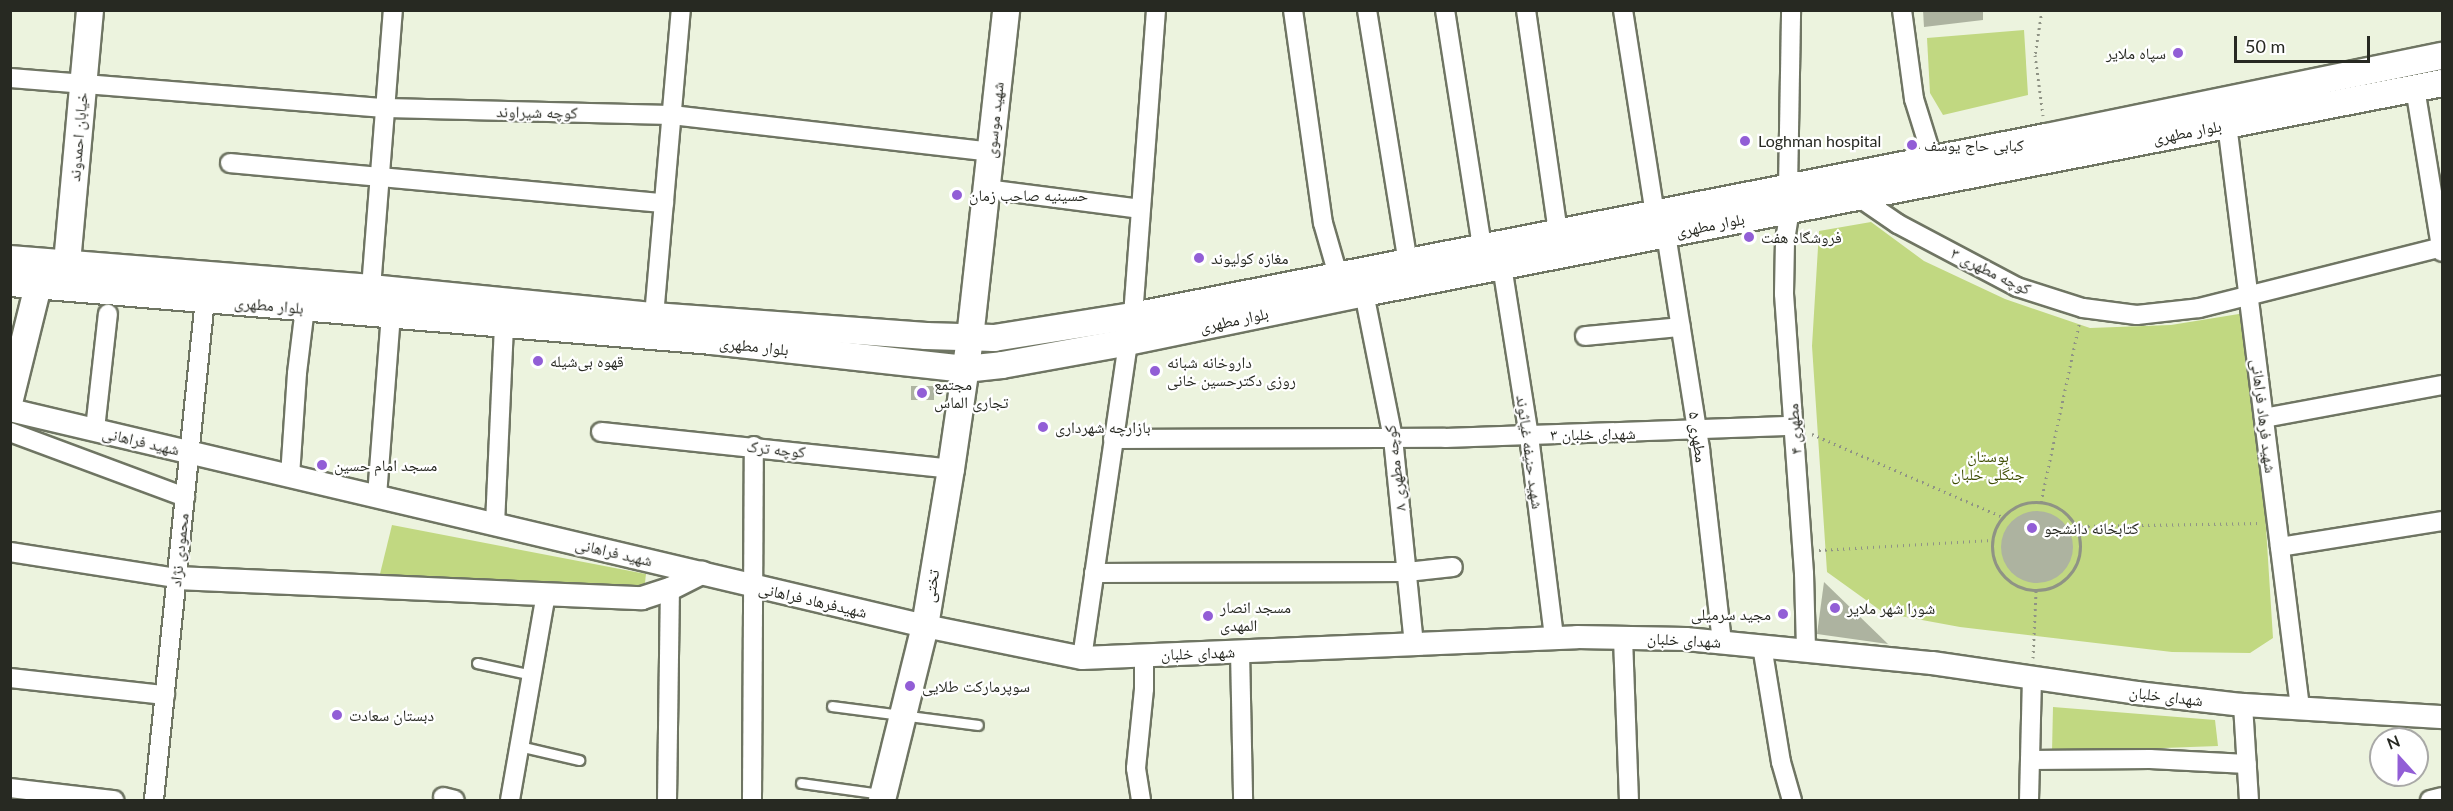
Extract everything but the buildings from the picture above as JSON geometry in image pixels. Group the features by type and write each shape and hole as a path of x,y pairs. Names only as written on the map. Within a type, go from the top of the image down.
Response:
{"main road":[{"name":"خیابان احمدوند","path":"67,263 90,10"},
{"name":"شهید موسوی","path":"965,369 1006,10"},
{"name":"بلوار مطهری","path":"10,284 712,341 965,369 1002,365 1128,342 1364,292 1502,266 1661,224 1789,199 1933,160 2442,56"},
{"name":"بلوار مطهری","path":"1789,199 1850,198 2442,83"},
{"name":"بلوار مطهری","path":"10,259 371,288 654,316 994,338 1132,316 1558,233 1661,224"},
{"path":"10,399 38,286 67,263"},
{"name":"تختی","path":"883,797 925,626 965,369"}],"street":[{"path":"371,288 393,10"},
{"path":"654,316 681,10"},
{"path":"1132,316 1156,10"},
{"path":"1293,10 1323,223 1338,275"},
{"path":"1368,10 1408,262"},
{"path":"1445,10 1482,247"},
{"path":"1526,10 1558,233"},
{"name":"مطهری ۵","path":"1623,10 1698,432 1722,642"},
{"name":"مطهری ۴","path":"1791,10 1789,199 1784,294 1802,551 1806,649"},
{"path":"1902,10 1914,99 1933,160"},
{"name":"کوچه شیراوند","path":"10,78 385,108 672,115 990,152"},
{"path":"2415,88 2442,249"},
{"name":"شهید فرهاد فراهانی","path":"2228,124 2300,708"},
{"path":"230,163 664,203"},
{"path":"987,189 1140,209"},
{"name":"کوچه مطهری ۳","path":"1850,198 1863,200 1898,224 2017,287 2083,308 2137,315 2199,308 2442,249"},
{"name":"شهید حنیفه غیاثوند","path":"1502,266 1529,436 1554,638"},
{"name":"کوچه مطهری ۸","path":"1364,292 1393,438 1414,645"},
{"name":"محمودی نژاد","path":"154,801 205,299"},
{"path":"290,476 297,373 305,308"},
{"path":"95,429 108,314"},
{"path":"377,496 391,315"},
{"path":"495,524 504,325"},
{"path":"1585,336 1681,327"},
{"path":"1082,658 1128,342"},
{"path":"2264,418 2442,385"},
{"name":"شهید فراهانی","path":"10,410 702,573"},
{"name":"شهدای خلبان ۳","path":"1113,439 1529,436 1698,432 1793,426"},
{"path":"10,432 185,497"},
{"name":"کوچه ترک","path":"601,432 951,469"},
{"path":"752,801 756,586 754,447"},
{"path":"2280,548 2442,521"},
{"path":"10,552 176,578"},
{"path":"1094,573 1407,572 1453,567"},
{"name":"شهید فراهانی","path":"176,578 642,598 670,589 702,573"},
{"name":"شهیدفرهاد فراهانی","path":"702,573 925,626"},
{"path":"667,801 670,589"},
{"path":"510,801 546,594"},
{"name":"شهدای خلبان","path":"925,626 1082,658 1554,638 1722,642 1806,649 2243,705 2442,717"},
{"path":"1623,638 1629,801"},
{"path":"1762,646 1781,762 1792,801"},
{"path":"1240,651 1243,801"},
{"path":"1141,801 1136,768 1144,689 1144,654"},
{"path":"10,678 165,695"},
{"path":"2029,801 2032,678"},
{"path":"2243,705 2249,801"},
{"path":"2030,760 2150,759 2247,764"},
{"path":"10,788 114,801"},
{"path":"2430,801 2442,797"}],"lane":[{"path":"477,663 532,675"},
{"path":"832,706 978,725"},
{"path":"519,746 579,759"},
{"path":"801,783 883,797"}],"path":[{"path":"2042,10 2035,55 2046,137"},
{"path":"2041,502 2083,308"},
{"path":"1793,426 2003,517"},
{"path":"2041,502 2062,510 2076,526 2080,551 2073,569 2060,583 2036,591 2018,586 2002,575 1994,559 1992,540 2003,517 2020,505 2041,502"},
{"path":"2076,526 2277,523"},
{"path":"1802,551 1992,540"},
{"path":"2032,678 2036,591"}],"green space":[{"path":"2024,30 2028,95 1943,115 1930,93 1927,38"},
{"name":"بوستان جنگلی خلبان","path":"1871,222 1924,261 2005,299 2090,328 2171,325 2245,313 2260,433 2273,638 2250,653 2172,652 1960,627 1884,613 1827,572 1812,346 1819,231"},
{"path":"392,525 646,574 644,591 379,578"},
{"path":"2053,707 2215,720 2218,746 2052,752"}],"place":[{"name":"سپاه ملایر","path":"2178,53"},
{"name":"Loghman hospital","path":"1745,141"},
{"name":"کبابی حاج یوسف","path":"1912,145"},
{"name":"حسینیه صاحب زمان","path":"957,195"},
{"name":"فروشگاه هفت","path":"1749,237"},
{"name":"مغازه کولیوند","path":"1199,258"},
{"name":"قهوه بی‌شیله","path":"538,361"},
{"name":"داروخانه شبانه روزی دکترحسین خانی","path":"1155,371"},
{"name":"مجتمع تجاری الماس","path":"922,393"},
{"name":"بازارچه شهرداری","path":"1043,427"},
{"name":"مسجد امام حسین","path":"322,465"},
{"name":"کتابخانه دانشجو","path":"2032,528"},
{"name":"شورا شهر ملایر","path":"1835,608"},
{"name":"مجید سرمیلی","path":"1783,614"},
{"name":"مسجد انصار المهدی","path":"1208,616"},
{"name":"سوپرمارکت طلایی","path":"910,686"},
{"name":"دبستان سعادت","path":"337,715"}]}
